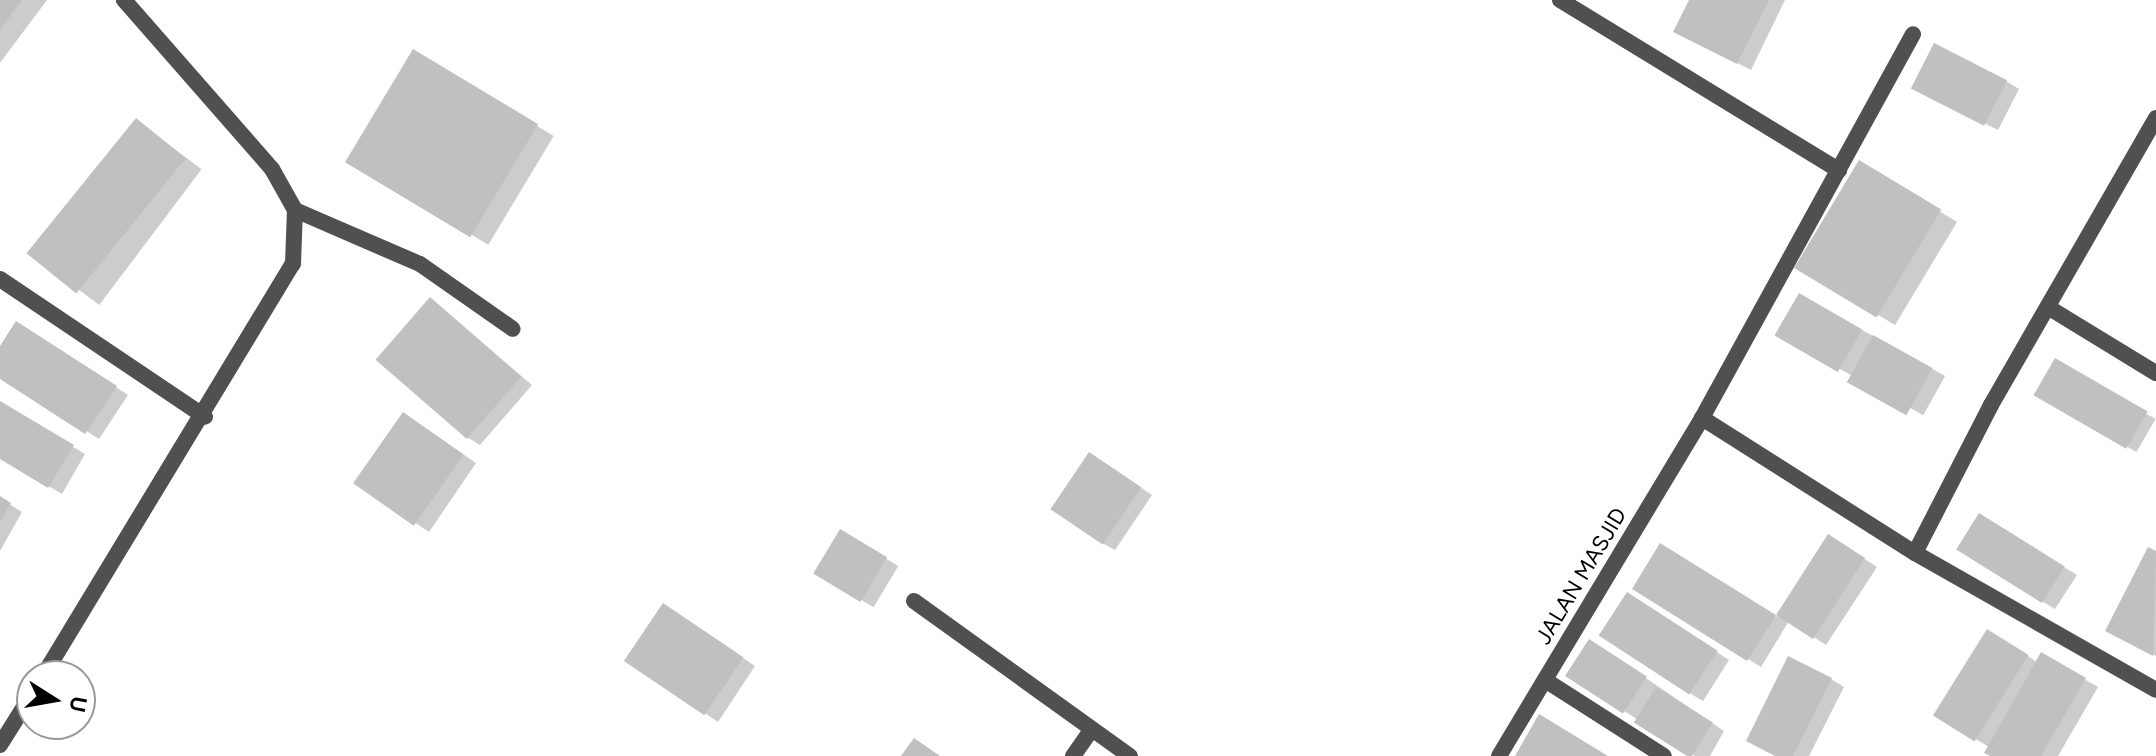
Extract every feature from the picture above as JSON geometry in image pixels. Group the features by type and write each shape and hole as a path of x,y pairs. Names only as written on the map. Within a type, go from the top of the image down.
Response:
{"street":[{"path":"124,0 257,151 295,210 420,264 513,329"},
{"path":"1560,0 1839,170"},
{"name":"JALAN MASJID","path":"1499,756 1702,418 1913,34"},
{"path":"1915,553 1991,405 2051,309 2156,118"},
{"path":"53,660 205,417 293,264 295,210"},
{"path":"0,279 205,417"},
{"path":"2051,309 2156,373"},
{"path":"1702,418 1915,553 2156,690"},
{"path":"914,601 1130,756"},
{"path":"1545,680 1664,756"},
{"path":"0,745 16,720"},
{"path":"1073,756 1091,730"}],"building":[{"path":"0,0 22,0 0,30"},
{"path":"1689,0 1769,0 1737,64 1673,32"},
{"path":"1934,43 2007,80 1984,126 1911,88"},
{"path":"413,49 538,124 470,237 345,162"},
{"path":"136,118 186,158 76,293 26,253"},
{"path":"1859,160 1941,209 1876,317 1794,268"},
{"path":"1799,293 1862,330 1838,372 1774,335"},
{"path":"430,297 521,376 467,439 376,360"},
{"path":"16,321 117,386 85,434 0,379 0,346"},
{"path":"1873,335 1932,368 1906,415 1847,382"},
{"path":"2055,358 2148,412 2126,449 2034,395"},
{"path":"0,401 74,445 48,488 0,459"},
{"path":"403,412 464,454 414,526 353,483"},
{"path":"1089,452 1141,487 1103,544 1050,509"},
{"path":"0,496 11,503 0,522"},
{"path":"1979,513 2065,567 2042,603 1956,549"},
{"path":"840,529 887,557 860,602 813,574"},
{"path":"1828,534 1865,558 1813,639 1776,615"},
{"path":"1660,543 1776,615 1747,661 1632,589"},
{"path":"2148,547 2156,551 2153,656 2105,631"},
{"path":"1627,592 1718,651 1689,694 1599,636"},
{"path":"663,603 743,657 704,715 624,661"},
{"path":"1987,629 2029,655 1975,741 1933,716"},
{"path":"1589,639 1647,677 1623,713 1565,676"},
{"path":"2041,652 2086,678 2041,756 1990,756 1984,753"},
{"path":"1788,656 1832,678 1793,756 1775,756 1746,741"},
{"path":"1656,687 1713,723 1692,756 1634,723"},
{"path":"1539,714 1608,756 1515,756"},
{"path":"914,738 940,756 901,756"}]}
